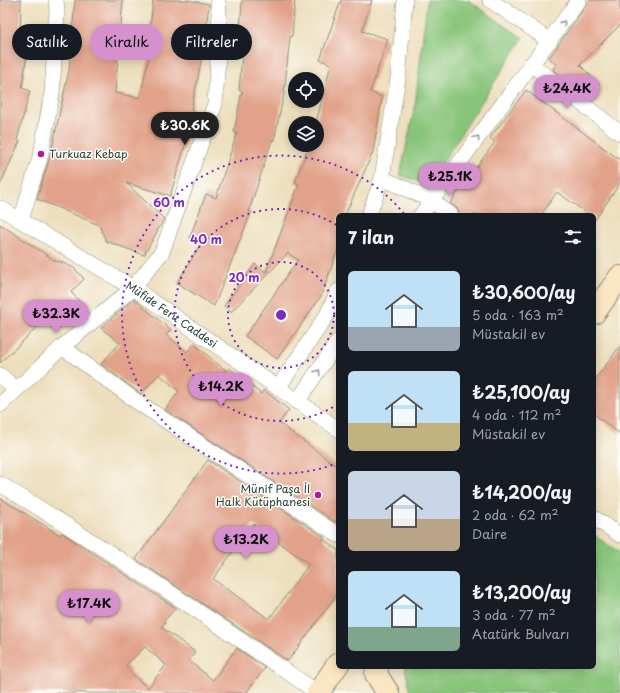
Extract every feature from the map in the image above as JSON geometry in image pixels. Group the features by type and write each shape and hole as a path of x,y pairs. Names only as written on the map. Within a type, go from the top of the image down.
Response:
{"main road":[{"path":"596,311 620,277"},
{"path":"318,693 336,667"},
{"path":"377,669 376,674 388,693"}],"street":[{"path":"20,220 40,154 52,93 57,11 56,0"},
{"path":"0,405 62,347 133,288 162,252 215,104 220,28 218,0"},
{"path":"370,213 382,178 398,78 405,0"},
{"path":"490,0 550,41"},
{"path":"422,213 579,0"},
{"path":"531,64 620,133"},
{"path":"382,178 432,200 448,213"},
{"name":"Müfide Ferit Caddesi","path":"0,208 133,288 336,428"},
{"path":"278,388 327,315 336,295"},
{"path":"298,402 336,344"},
{"path":"62,347 136,401 336,534"},
{"path":"0,375 16,389"},
{"path":"0,484 60,520 318,693"},
{"path":"596,519 620,536"}],"green space":[{"path":"427,0 468,0 523,38 428,185 400,175 415,106"},
{"path":"596,536 620,553 620,693 410,693 405,669 596,669"}],"building":[{"path":"0,0 21,0 20,24 12,24 12,60 26,60 22,88 30,91 17,140 20,141 0,185"},
{"path":"75,0 123,0 121,24 90,24 90,60 118,60 115,93 140,98 148,60 163,60 163,24 150,24 153,0 188,0 209,4 207,24 171,24 171,60 202,60 191,110 195,112 170,196 126,183 164,219 144,255 106,241 99,225 37,199 50,157 70,60 82,60 82,24 73,24"},
{"path":"242,0 295,0 292,36 290,36 284,94 274,140 272,140 249,211 251,212 214,306 177,283 202,242 190,237 206,194 216,198 237,133 234,132 242,91 239,90 242,60 252,60 252,24 240,24"},
{"path":"341,0 372,0 362,31 388,39 370,92 382,97 373,152 346,213 336,213 336,255 321,296 277,359 245,336 298,260 288,253 231,312 224,306 255,264 266,272 299,184 295,182 306,152 324,152 324,116 318,116 320,108 324,108 324,92 331,64 320,60"},
{"path":"590,0 620,0 620,25 580,65 600,85 572,74 567,81 553,70 556,64 549,58"},
{"path":"526,90 620,160 620,183 596,219 596,213 586,213 557,192 542,213 459,213 457,208 450,203 495,142 490,138"},
{"path":"0,224 57,262 59,261 74,268 84,279 71,292 82,304 59,323 51,314 0,363"},
{"path":"134,299 171,330 166,335 187,352 194,344 226,371 229,368 261,394 264,390 289,410 279,423 336,466 335,522 165,410 179,391 159,374 141,394 101,364 120,343 101,328"},
{"path":"620,346 620,434 596,416 596,378"},
{"path":"208,460 324,537 323,539 336,549 336,596 288,661 136,559","holes":["253,524 309,564 269,619 213,579"]},
{"path":"0,498 60,535 62,533 176,608 164,621 165,623 161,627 195,652 189,661 213,680 237,648 265,668 246,693 0,693","holes":["145,647 166,665 148,688 134,676 126,665"]}],"place":[{"name":"Turkuaz Kebap","path":"41,154"},
{"name":"Münif Paşa İl Halk Kütüphanesi","path":"318,495"}]}
